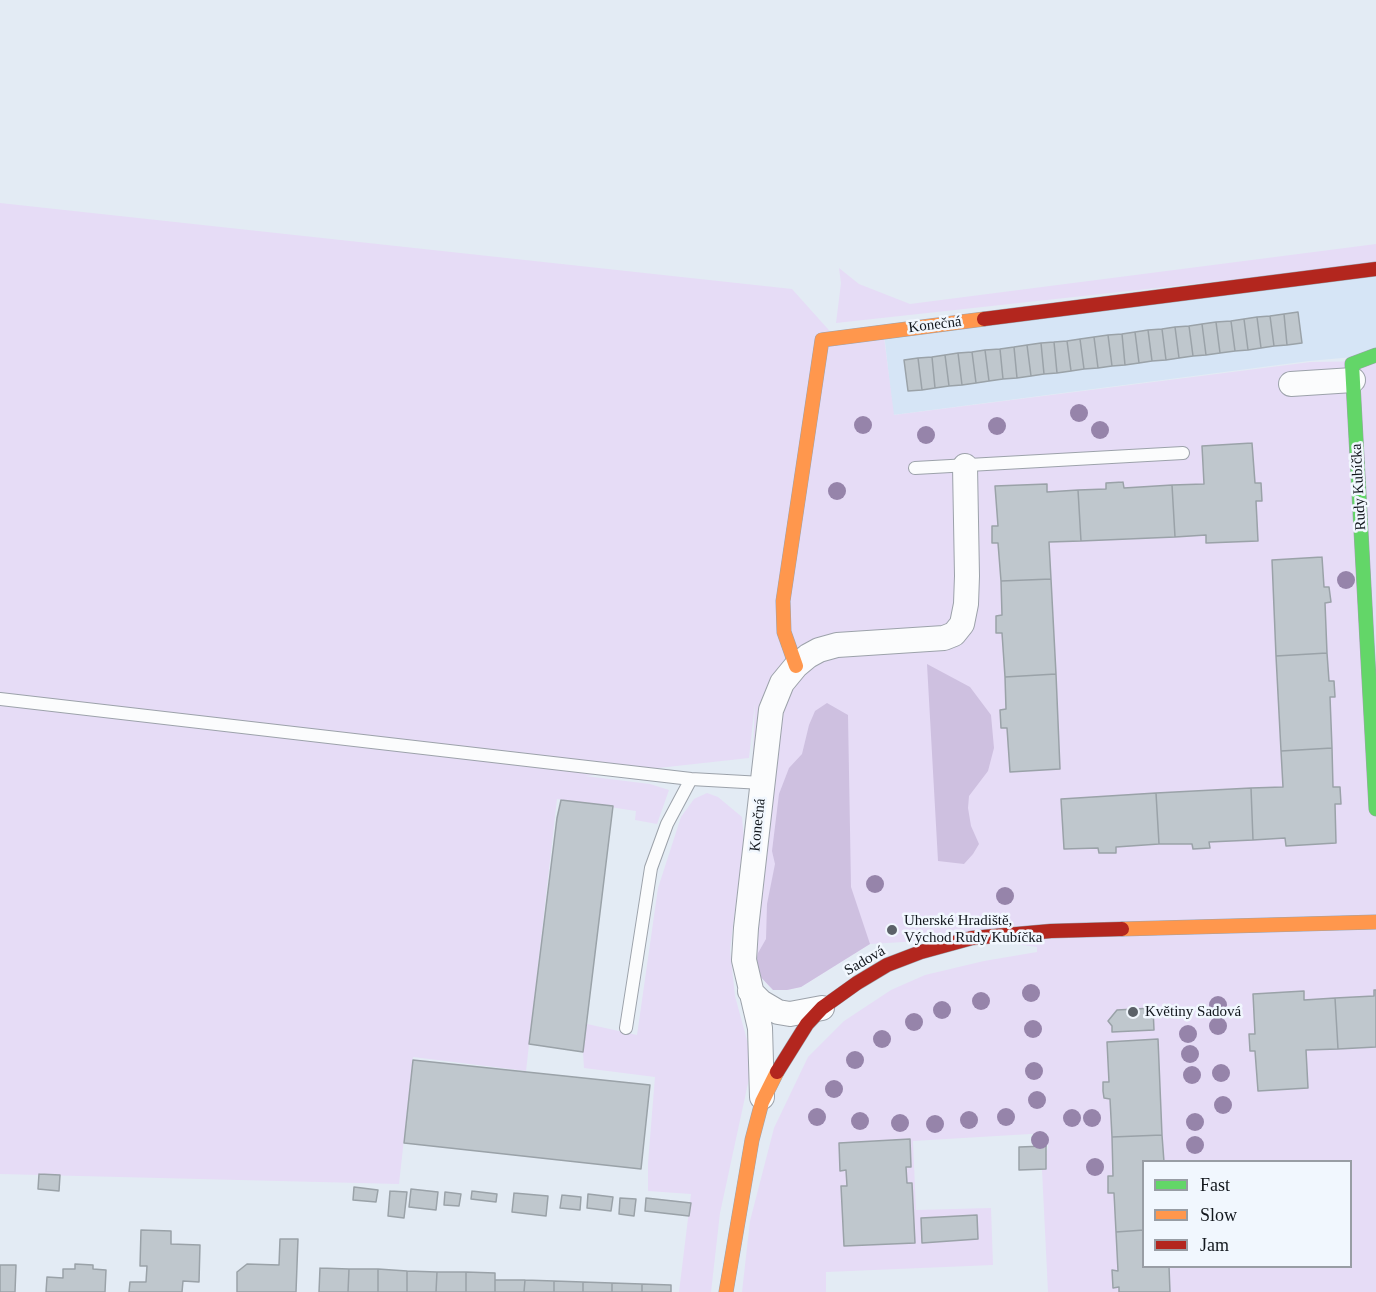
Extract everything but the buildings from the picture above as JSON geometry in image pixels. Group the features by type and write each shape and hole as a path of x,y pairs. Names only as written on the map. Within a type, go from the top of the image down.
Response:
{"street":[{"name":"Konečná","path":"796,666 784,632 783,600 822,340 1376,269"},
{"path":"1291,384 1353,380 1352,364 1376,355"},
{"name":"Rudy Kubíčka","path":"1353,380 1376,809"},
{"name":"Konečná","path":"762,1102 760,1028 744,960 771,710 782,682 796,666 808,656 827,647 944,638 954,634 962,624 967,585 965,466"},
{"name":"Sadová","path":"726,1292 750,1151 762,1102 789,1048 807,1024 822,1008 887,965 921,952 972,938 1051,931 1376,922"},
{"path":"750,991 761,1002 778,1012 790,1014 822,1008"}],"lane":[{"path":"915,468 1183,453"},
{"path":"0,699 691,779 762,783"},
{"path":"626,1028 651,868 667,824 691,779"}],"shaded area":[{"path":"0,203 792,289 836,338 884,337 894,415 1311,362 1376,361 1376,1292 1048,1292 1042,1170 1048,1147 1047,1133 913,1141 916,1210 991,1208 993,1265 826,1272 826,1292 742,1292 750,1221 774,1128 808,1057 844,1021 891,990 925,975 984,961 1037,952 1037,947 972,938 870,944 801,987 773,990 754,970 746,928 755,703 749,758 585,776 650,784 669,790 657,824 635,820 636,811 557,799 526,1071 413,1057 399,1184 0,1174"},
{"path":"1376,244 1376,264 836,323 841,283 839,268 859,284 910,304"},
{"path":"1376,276 1376,355 1309,361 893,415 884,332"},
{"path":"927,664 970,687 991,715 994,748 988,771 969,796 971,826 979,844 964,864 938,861"},
{"path":"827,703 848,715 851,887 870,944 801,987 773,990 754,970 758,953 766,939 767,904 775,864 772,851 779,794 789,768 802,754 815,711"},
{"path":"707,793 718,797 742,817 744,839 730,950 735,996 748,1044 750,1074 720,1213 711,1292 679,1292 691,1194 648,1191 655,1077 584,1068 583,1052 587,1024 637,1035 658,888 681,817 694,799"}],"traffic: fast":[{"path":"1376,355 1352,364 1376,809"}],"traffic: slow":[{"path":"796,666 784,632 783,601 822,340 984,319"},
{"path":"1122,929 1376,922"},
{"path":"726,1292 752,1140 762,1102 777,1072"}],"traffic: jam":[{"path":"984,319 1376,269"},
{"path":"777,1072 807,1024 822,1008 887,965 921,952 972,938 1051,931 1122,929"}],"place":[{"name":"Uherské Hradiště, Východ Rudy Kubíčka","path":"892,930"},
{"name":"Květiny Sadová","path":"1133,1012"}]}
